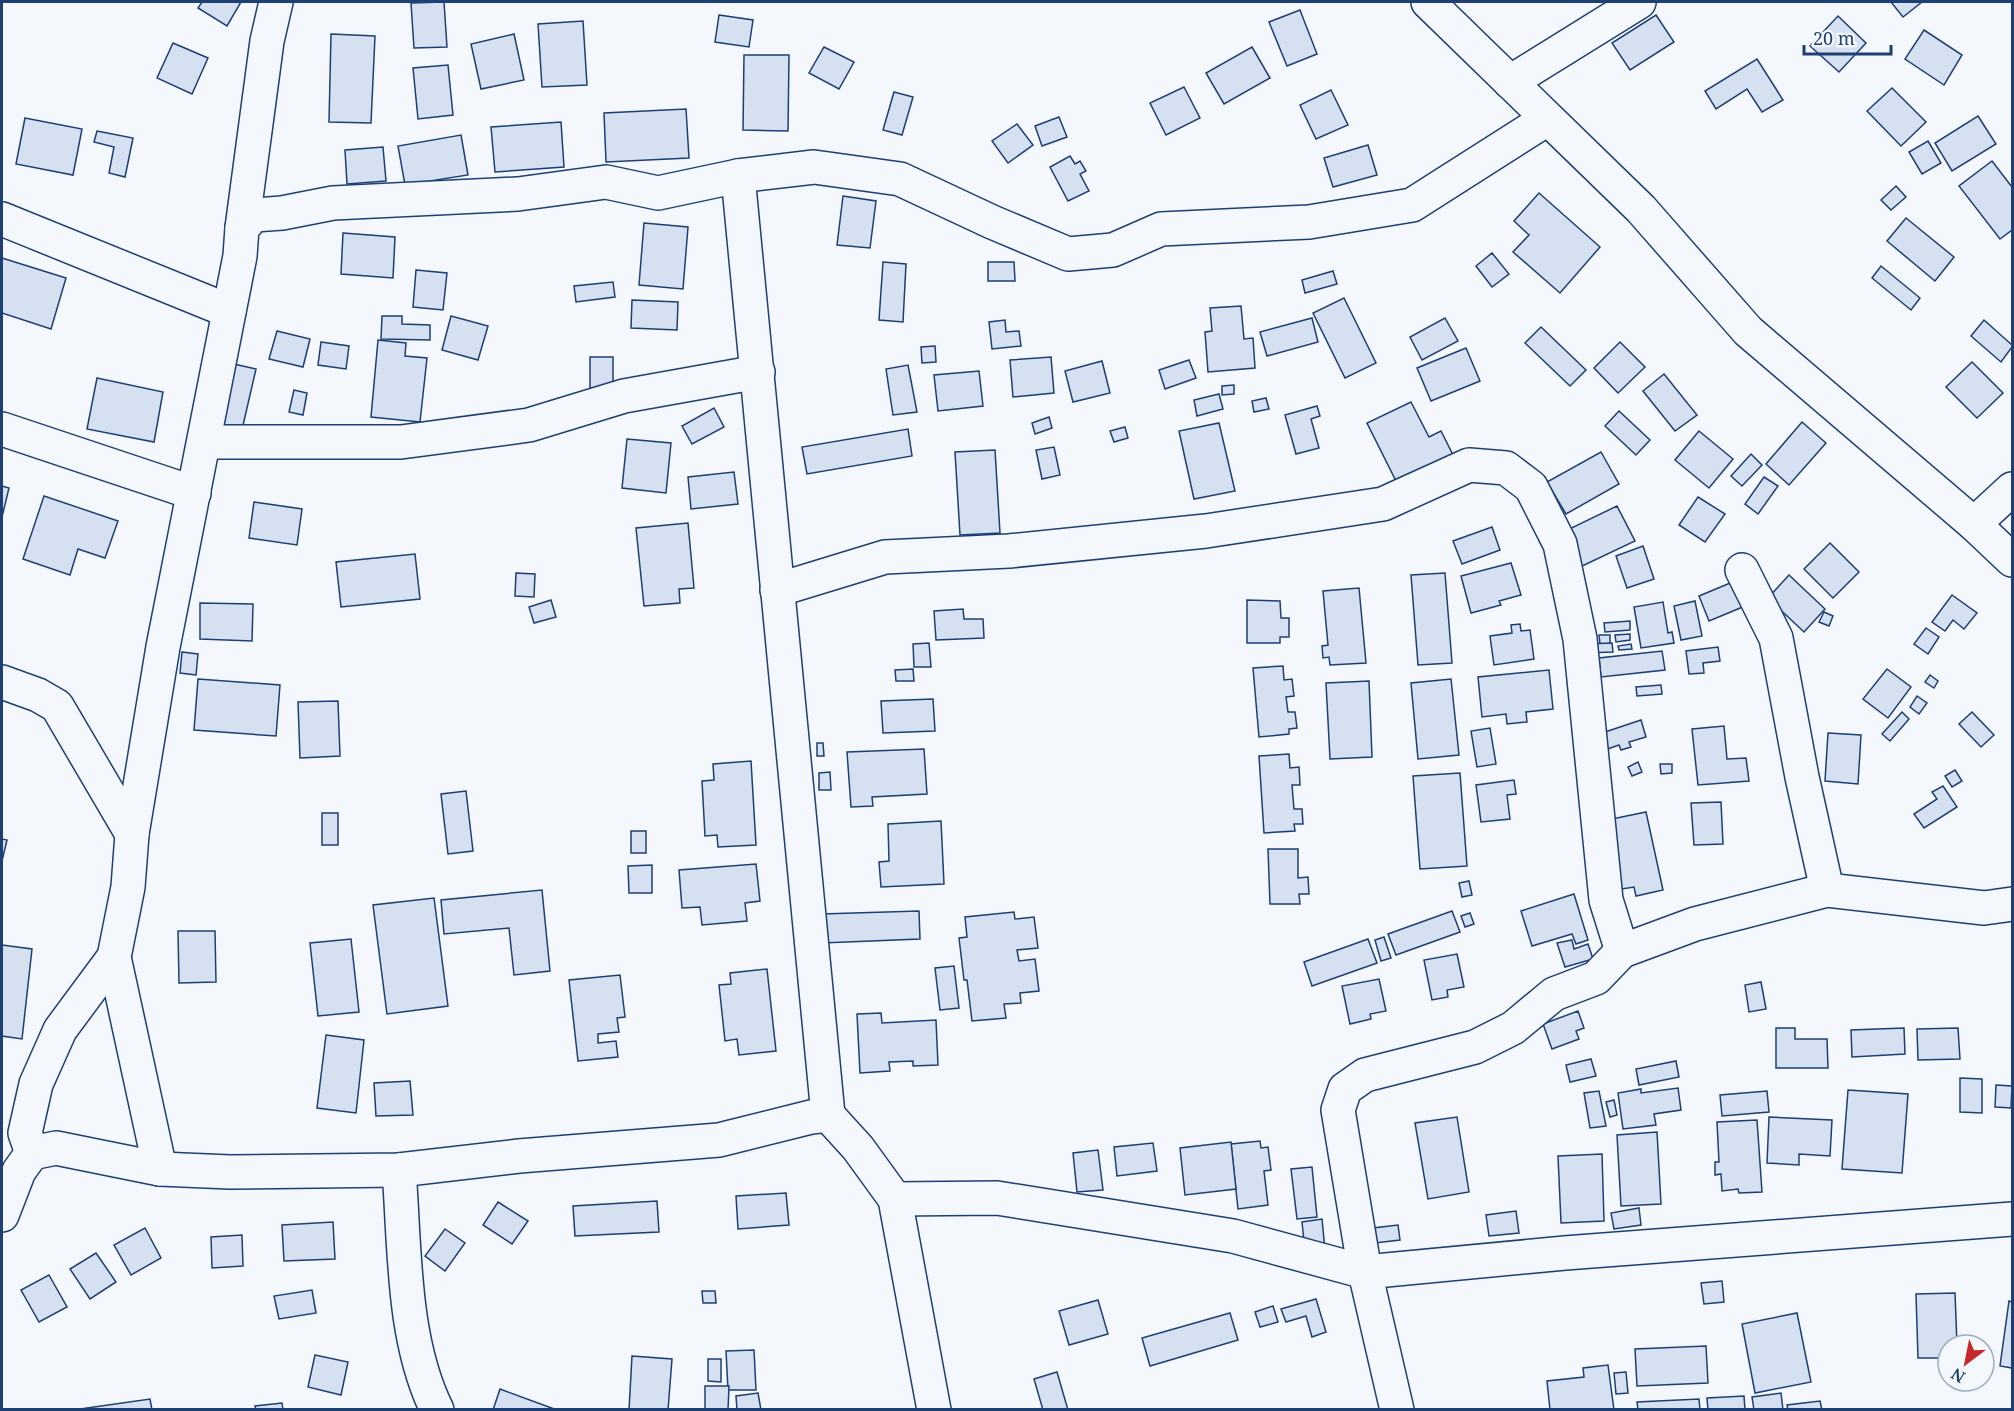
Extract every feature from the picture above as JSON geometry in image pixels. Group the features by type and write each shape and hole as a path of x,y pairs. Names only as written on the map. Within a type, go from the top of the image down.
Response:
{"street":[{"path":"160,1168 114,957 128,887 132,834 163,647 240,256 267,41 276,2"},
{"path":"1428,2 1641,209 1748,331 2013,560"},
{"path":"1510,82 1639,2"},
{"path":"242,228 254,214 282,213 333,203 518,194 606,182 658,193 738,176 814,167 900,179 1068,254 1113,250 1161,229 1309,222 1412,205 1547,119"},
{"path":"738,176 828,1115 858,1148 895,1199 934,1410"},
{"path":"2,219 229,310"},
{"path":"204,442 401,442 529,425 624,396 758,372"},
{"path":"2,429 194,493"},
{"path":"777,590 885,557 1009,550 1206,531 1383,504 1469,465 1506,468 1531,487 1560,544 1580,639 1606,900 1623,951"},
{"path":"1974,524 2013,489"},
{"path":"1742,570 1776,638 1802,777 1827,890"},
{"path":"2,682 38,694 57,706 132,834"},
{"path":"1397,1410 1365,1272 1338,1110 1345,1089 1365,1075 1475,1047 1513,1028 1554,994 1596,978 1623,951 1695,924 1827,890 1984,908 2013,904"},
{"path":"32,1153 25,1133 36,1084 60,1030 114,957"},
{"path":"2,1215 19,1171 32,1153 56,1148 160,1168 230,1172 399,1170 519,1156 719,1140 811,1117 828,1115"},
{"path":"399,1170 410,1322 429,1393 437,1410"},
{"path":"895,1199 997,1198 1233,1236 1365,1272 1565,1253 2013,1219"}],"building":[{"path":"202,2 241,2 227,26 198,8"},
{"path":"444,2 447,47 414,48 411,3"},
{"path":"1891,2 1922,2 1903,17"},
{"path":"1300,10 1317,54 1287,66 1269,22"},
{"path":"719,15 753,20 749,47 715,42"},
{"path":"1656,15 1674,42 1630,70 1612,43"},
{"path":"1838,16 1866,43 1839,72 1810,46"},
{"path":"583,21 587,85 542,87 538,24"},
{"path":"1924,30 1962,55 1944,85 1905,59"},
{"path":"331,34 375,36 371,123 329,122"},
{"path":"514,34 524,80 481,89 471,44"},
{"path":"173,43 208,58 192,94 157,78"},
{"path":"824,47 854,62 839,89 809,73"},
{"path":"1252,47 1270,78 1224,104 1206,73"},
{"path":"744,55 789,55 788,131 743,130"},
{"path":"1757,59 1783,100 1762,112 1747,89 1716,109 1705,91"},
{"path":"448,65 453,115 418,119 413,68"},
{"path":"1184,87 1200,118 1166,135 1150,103"},
{"path":"1892,88 1926,122 1901,146 1867,111"},
{"path":"1331,90 1348,125 1316,139 1300,105"},
{"path":"894,92 913,97 902,135 883,130"},
{"path":"686,109 689,158 606,162 604,113"},
{"path":"1978,116 1996,144 1952,171 1935,143"},
{"path":"1059,117 1067,137 1042,146 1035,126"},
{"path":"25,118 82,129 73,175 16,164"},
{"path":"561,122 564,167 495,172 491,127"},
{"path":"1017,124 1033,145 1008,163 992,141"},
{"path":"97,131 133,138 125,177 109,173 114,147 94,142"},
{"path":"461,135 468,175 405,185 398,146"},
{"path":"1928,141 1941,163 1922,174 1909,152"},
{"path":"1368,145 1377,175 1333,187 1324,158"},
{"path":"383,147 386,181 347,184 345,150"},
{"path":"1070,156 1075,164 1080,161 1086,171 1080,174 1089,191 1068,201 1050,167"},
{"path":"1992,161 2012,187 2012,230 2000,239 1959,186"},
{"path":"1896,186 1906,197 1891,210 1881,200"},
{"path":"1539,193 1600,247 1560,293 1513,252 1529,235 1514,221"},
{"path":"843,196 876,201 870,248 837,245"},
{"path":"1906,218 1954,257 1935,281 1887,241"},
{"path":"644,223 688,227 683,289 639,285"},
{"path":"343,233 395,237 393,278 341,274"},
{"path":"1492,253 1509,274 1492,287 1476,266"},
{"path":"2,258 66,278 51,329 2,313"},
{"path":"883,262 906,264 903,322 879,320"},
{"path":"988,262 1014,262 1015,281 988,281"},
{"path":"1881,266 1920,298 1911,310 1872,278"},
{"path":"416,270 447,273 443,310 413,307"},
{"path":"1333,271 1337,284 1305,293 1302,280"},
{"path":"613,282 615,297 576,302 574,286"},
{"path":"1344,298 1376,363 1345,378 1313,313"},
{"path":"632,300 678,302 677,330 631,328"},
{"path":"1241,306 1244,339 1253,338 1255,368 1208,372 1205,332 1212,331 1210,308"},
{"path":"382,316 402,316 402,324 430,325 430,340 381,339"},
{"path":"451,316 488,326 478,360 442,350"},
{"path":"1312,318 1318,342 1267,356 1260,332"},
{"path":"1445,318 1458,341 1422,360 1410,337"},
{"path":"1005,320 1006,332 1019,331 1021,346 992,349 989,322"},
{"path":"1984,320 2012,345 2001,362 1971,336"},
{"path":"1541,327 1586,370 1570,386 1525,343"},
{"path":"277,331 310,339 303,367 269,359"},
{"path":"378,340 406,343 405,356 427,358 420,422 371,417"},
{"path":"321,342 349,346 346,369 318,365"},
{"path":"1620,342 1645,367 1618,393 1594,368"},
{"path":"935,346 936,362 922,363 921,347"},
{"path":"1466,348 1480,381 1431,401 1417,368"},
{"path":"590,357 613,357 613,394 590,394"},
{"path":"1051,357 1054,393 1013,397 1010,360"},
{"path":"1189,360 1196,378 1165,389 1159,370"},
{"path":"1102,361 1110,393 1073,402 1065,371"},
{"path":"1972,362 2003,393 1977,418 1946,387"},
{"path":"234,364 256,369 241,434 219,429"},
{"path":"908,365 917,412 893,415 886,369"},
{"path":"979,371 983,406 938,411 934,375"},
{"path":"1664,374 1697,415 1675,431 1643,391"},
{"path":"97,378 163,392 154,442 87,429"},
{"path":"1234,385 1234,394 1222,395 1222,386"},
{"path":"294,390 307,393 303,415 289,412"},
{"path":"1219,394 1223,409 1197,416 1194,400"},
{"path":"1266,398 1269,409 1254,412 1252,401"},
{"path":"1411,402 1429,437 1441,431 1454,457 1398,485 1367,423"},
{"path":"1317,406 1320,416 1311,419 1319,448 1296,454 1285,415"},
{"path":"714,408 724,427 692,444 682,426"},
{"path":"1619,411 1650,440 1636,455 1605,426"},
{"path":"1049,417 1052,428 1035,434 1032,423"},
{"path":"1802,422 1826,443 1789,485 1766,464"},
{"path":"1219,423 1235,491 1194,499 1179,431"},
{"path":"1125,427 1128,438 1114,442 1110,431"},
{"path":"908,429 912,456 807,474 802,447"},
{"path":"1699,431 1733,459 1709,488 1675,460"},
{"path":"627,439 671,443 666,493 622,488"},
{"path":"1054,447 1060,475 1042,479 1036,450"},
{"path":"995,450 1000,533 960,535 955,452"},
{"path":"1601,452 1619,484 1566,514 1547,482"},
{"path":"1751,454 1762,465 1742,486 1731,476"},
{"path":"734,472 738,504 691,509 688,477"},
{"path":"1764,477 1778,486 1758,514 1745,504"},
{"path":"2,486 9,488 2,517"},
{"path":"44,496 118,521 105,558 78,549 70,575 23,559"},
{"path":"1698,497 1725,514 1705,542 1679,525"},
{"path":"254,502 302,509 297,545 249,538"},
{"path":"1617,506 1635,541 1578,568 1561,533"},
{"path":"688,523 694,588 679,589 680,603 644,606 636,528"},
{"path":"1492,527 1500,550 1462,564 1453,541"},
{"path":"1830,543 1859,572 1833,598 1804,569"},
{"path":"1643,546 1654,579 1627,588 1616,556"},
{"path":"415,554 420,599 341,607 336,562"},
{"path":"1511,563 1521,595 1499,601 1501,605 1471,613 1461,576"},
{"path":"516,573 535,574 534,597 515,596"},
{"path":"1445,573 1452,663 1418,665 1411,575"},
{"path":"1789,575 1825,609 1804,632 1768,598"},
{"path":"1735,581 1745,606 1709,621 1699,596"},
{"path":"1359,588 1366,663 1330,665 1329,657 1323,658 1322,646 1328,645 1323,591"},
{"path":"1952,595 1977,613 1964,629 1953,620 1945,631 1932,622"},
{"path":"551,600 556,617 534,623 529,607"},
{"path":"1247,600 1280,601 1281,618 1289,618 1289,637 1280,637 1280,643 1247,643"},
{"path":"1695,601 1702,636 1681,640 1674,606"},
{"path":"1663,602 1668,633 1672,632 1674,643 1641,648 1634,607"},
{"path":"200,603 253,604 252,641 200,639"},
{"path":"963,609 964,619 983,619 984,638 936,640 934,611"},
{"path":"1824,612 1833,616 1829,626 1819,622"},
{"path":"1630,621 1630,630 1605,632 1604,623"},
{"path":"1520,624 1521,631 1530,630 1534,659 1494,665 1490,636 1512,633 1511,625"},
{"path":"1926,628 1939,637 1928,654 1914,644"},
{"path":"1630,634 1630,640 1616,642 1615,635"},
{"path":"1599,635 1610,635 1610,644 1600,644"},
{"path":"929,643 931,667 914,667 913,644"},
{"path":"1612,643 1613,652 1585,653 1585,644"},
{"path":"1631,644 1632,649 1619,650 1618,646"},
{"path":"1718,647 1720,661 1703,663 1704,673 1689,674 1686,651"},
{"path":"1662,651 1665,670 1601,677 1599,658"},
{"path":"182,652 198,654 196,675 180,673"},
{"path":"1283,666 1284,680 1292,679 1294,696 1286,697 1288,712 1295,712 1297,728 1289,729 1289,734 1259,737 1253,668"},
{"path":"913,669 914,681 896,681 895,670"},
{"path":"1887,669 1911,687 1888,718 1863,699"},
{"path":"1549,670 1553,709 1526,712 1527,722 1507,724 1506,714 1482,717 1478,677"},
{"path":"1930,675 1938,681 1934,688 1925,682"},
{"path":"198,679 280,685 276,736 194,730"},
{"path":"1451,679 1459,755 1418,759 1411,683"},
{"path":"1369,681 1372,757 1330,759 1326,683"},
{"path":"1661,685 1662,694 1637,696 1636,687"},
{"path":"1917,696 1927,703 1919,714 1910,707"},
{"path":"933,699 935,731 883,733 881,701"},
{"path":"338,701 340,756 300,758 298,702"},
{"path":"1902,712 1909,719 1890,741 1882,734"},
{"path":"1972,712 1994,735 1981,747 1959,724"},
{"path":"1641,720 1646,737 1629,742 1631,747 1621,750 1619,745 1599,752 1593,736"},
{"path":"1724,726 1727,759 1746,758 1749,781 1698,785 1692,729"},
{"path":"1490,728 1496,764 1477,767 1471,731"},
{"path":"1828,733 1861,735 1858,784 1825,781"},
{"path":"817,743 823,743 824,756 817,756"},
{"path":"924,749 927,794 872,797 873,806 851,807 847,752"},
{"path":"1289,754 1290,768 1299,767 1300,785 1292,785 1294,809 1302,809 1303,824 1294,824 1295,831 1264,833 1259,756"},
{"path":"751,761 756,845 718,847 717,835 705,836 702,781 714,780 713,764"},
{"path":"1638,762 1642,772 1632,776 1628,767"},
{"path":"1660,764 1672,764 1672,773 1661,774"},
{"path":"1955,770 1962,781 1952,787 1945,776"},
{"path":"830,772 831,790 819,790 819,773"},
{"path":"1460,773 1467,866 1420,869 1413,776"},
{"path":"1514,780 1516,794 1507,795 1510,819 1481,822 1476,785"},
{"path":"1943,786 1957,807 1924,828 1914,814 1937,799 1932,792"},
{"path":"466,791 473,851 448,854 441,794"},
{"path":"1721,802 1723,844 1694,845 1691,803"},
{"path":"1646,812 1663,890 1636,896 1634,887 1622,889 1607,820"},
{"path":"322,813 338,813 338,845 322,845"},
{"path":"941,821 944,884 881,887 879,862 889,861 888,824"},
{"path":"631,831 646,831 646,853 631,853"},
{"path":"2,839 7,840 2,861"},
{"path":"1268,849 1298,849 1298,878 1308,877 1309,894 1299,894 1300,904 1270,904"},
{"path":"756,864 760,901 745,903 747,921 702,925 700,907 682,908 679,870"},
{"path":"652,865 652,893 629,893 628,866"},
{"path":"1469,881 1472,895 1462,897 1459,883"},
{"path":"542,890 550,971 514,975 509,928 444,934 441,900"},
{"path":"1574,894 1588,940 1576,944 1572,934 1532,946 1521,911"},
{"path":"434,898 448,1006 387,1014 373,905"},
{"path":"919,911 920,939 822,943 821,914"},
{"path":"1452,911 1460,932 1396,955 1388,934"},
{"path":"1014,912 1015,919 1034,917 1038,948 1017,950 1019,961 1035,959 1039,991 1020,993 1021,1003 1004,1004 1006,1018 972,1021 959,938 967,937 965,917"},
{"path":"1470,913 1474,924 1465,927 1461,916"},
{"path":"178,931 215,931 216,982 179,983"},
{"path":"1384,937 1391,958 1381,961 1375,940"},
{"path":"351,939 359,1012 318,1016 310,943"},
{"path":"1368,939 1377,963 1312,986 1304,962"},
{"path":"1572,940 1574,949 1588,944 1593,959 1565,967 1557,943"},
{"path":"2,945 32,949 22,1039 2,1036"},
{"path":"1457,954 1464,987 1447,990 1448,997 1432,1000 1424,960"},
{"path":"954,966 959,1008 940,1010 935,968"},
{"path":"767,969 776,1051 739,1055 737,1039 725,1041 719,985 731,984 730,973"},
{"path":"620,975 625,1017 617,1018 619,1032 598,1034 598,1043 616,1041 618,1057 578,1061 569,980"},
{"path":"1379,979 1386,1011 1370,1014 1371,1019 1350,1024 1342,986"},
{"path":"1761,982 1766,1009 1749,1012 1745,985"},
{"path":"1578,1011 1584,1028 1576,1031 1579,1039 1552,1049 1543,1024"},
{"path":"881,1013 882,1023 936,1020 938,1065 913,1066 913,1061 889,1062 890,1071 860,1073 857,1014"},
{"path":"1776,1028 1795,1028 1795,1039 1827,1039 1828,1068 1776,1068"},
{"path":"1904,1028 1905,1054 1852,1057 1851,1030"},
{"path":"1958,1028 1960,1059 1918,1060 1917,1029"},
{"path":"326,1035 364,1040 356,1113 317,1108"},
{"path":"1591,1059 1596,1076 1570,1082 1566,1065"},
{"path":"1676,1061 1679,1077 1639,1085 1636,1069"},
{"path":"1960,1078 1982,1079 1982,1113 1960,1112"},
{"path":"410,1081 413,1115 376,1116 374,1083"},
{"path":"1996,1085 2012,1086 2011,1108 1995,1107"},
{"path":"1678,1088 1681,1110 1654,1114 1656,1125 1623,1129 1618,1093 1641,1089 1641,1093"},
{"path":"1848,1090 1908,1094 1902,1173 1842,1169"},
{"path":"1599,1091 1606,1126 1590,1128 1584,1093"},
{"path":"1767,1091 1769,1112 1722,1116 1720,1095"},
{"path":"1614,1100 1617,1115 1610,1117 1606,1102"},
{"path":"1457,1117 1469,1192 1428,1199 1415,1123"},
{"path":"1769,1117 1832,1120 1830,1156 1799,1154 1799,1165 1767,1163"},
{"path":"1757,1120 1762,1192 1739,1193 1738,1189 1722,1191 1721,1174 1715,1175 1715,1162 1719,1162 1717,1122"},
{"path":"1657,1132 1661,1204 1621,1206 1617,1135"},
{"path":"1260,1141 1261,1148 1268,1147 1271,1170 1264,1171 1268,1205 1238,1209 1231,1144"},
{"path":"1231,1142 1236,1189 1185,1195 1180,1148"},
{"path":"1153,1143 1157,1171 1117,1176 1114,1147"},
{"path":"1098,1150 1103,1190 1077,1192 1073,1153"},
{"path":"1602,1154 1604,1221 1561,1223 1558,1156"},
{"path":"1312,1167 1317,1217 1297,1219 1291,1169"},
{"path":"786,1193 789,1225 738,1229 736,1196"},
{"path":"657,1201 659,1232 575,1236 573,1206"},
{"path":"498,1202 528,1221 512,1244 483,1225"},
{"path":"1639,1208 1641,1225 1614,1229 1611,1213"},
{"path":"1516,1211 1519,1233 1489,1236 1486,1215"},
{"path":"1322,1219 1325,1250 1305,1252 1302,1222"},
{"path":"333,1222 335,1259 284,1261 282,1225"},
{"path":"1398,1225 1400,1240 1375,1243 1373,1228"},
{"path":"145,1228 161,1258 131,1275 114,1245"},
{"path":"445,1229 465,1243 445,1271 425,1256"},
{"path":"242,1235 243,1266 212,1268 211,1237"},
{"path":"96,1253 116,1282 90,1299 70,1269"},
{"path":"49,1275 67,1307 39,1322 21,1290"},
{"path":"1722,1281 1724,1302 1704,1304 1701,1283"},
{"path":"312,1290 316,1313 279,1319 274,1296"},
{"path":"702,1291 715,1291 716,1303 703,1303"},
{"path":"1955,1293 1957,1333 1936,1333 1936,1358 1918,1358 1916,1294"},
{"path":"1316,1299 1326,1332 1312,1337 1306,1316 1286,1322 1281,1309"},
{"path":"1098,1300 1108,1334 1069,1345 1059,1311"},
{"path":"2009,1301 2012,1302 2012,1368 2000,1366"},
{"path":"1273,1306 1278,1322 1260,1327 1255,1312"},
{"path":"1230,1313 1238,1340 1150,1366 1142,1338"},
{"path":"1797,1313 1811,1382 1755,1393 1742,1324"},
{"path":"1706,1346 1708,1383 1637,1386 1635,1349"},
{"path":"754,1350 756,1390 728,1390 726,1351"},
{"path":"315,1355 348,1362 341,1395 308,1387"},
{"path":"632,1356 672,1359 668,1410 629,1410"},
{"path":"708,1359 721,1359 721,1382 708,1381"},
{"path":"1608,1365 1614,1410 1550,1410 1547,1381 1584,1377 1583,1368"},
{"path":"1057,1372 1068,1410 1043,1410 1034,1379"},
{"path":"1626,1372 1628,1393 1616,1394 1614,1373"},
{"path":"705,1386 729,1386 728,1410 705,1410"},
{"path":"500,1389 557,1410 493,1410"},
{"path":"758,1393 761,1410 737,1410 736,1396"},
{"path":"1781,1393 1783,1410 1754,1410 1752,1397"},
{"path":"1744,1396 1745,1410 1708,1410 1707,1398"},
{"path":"150,1399 152,1410 73,1410"},
{"path":"1699,1399 1700,1410 1638,1410 1637,1402"},
{"path":"1820,1401 1822,1410 1788,1410 1787,1405"},
{"path":"282,1403 283,1410 256,1410 255,1406"}]}
